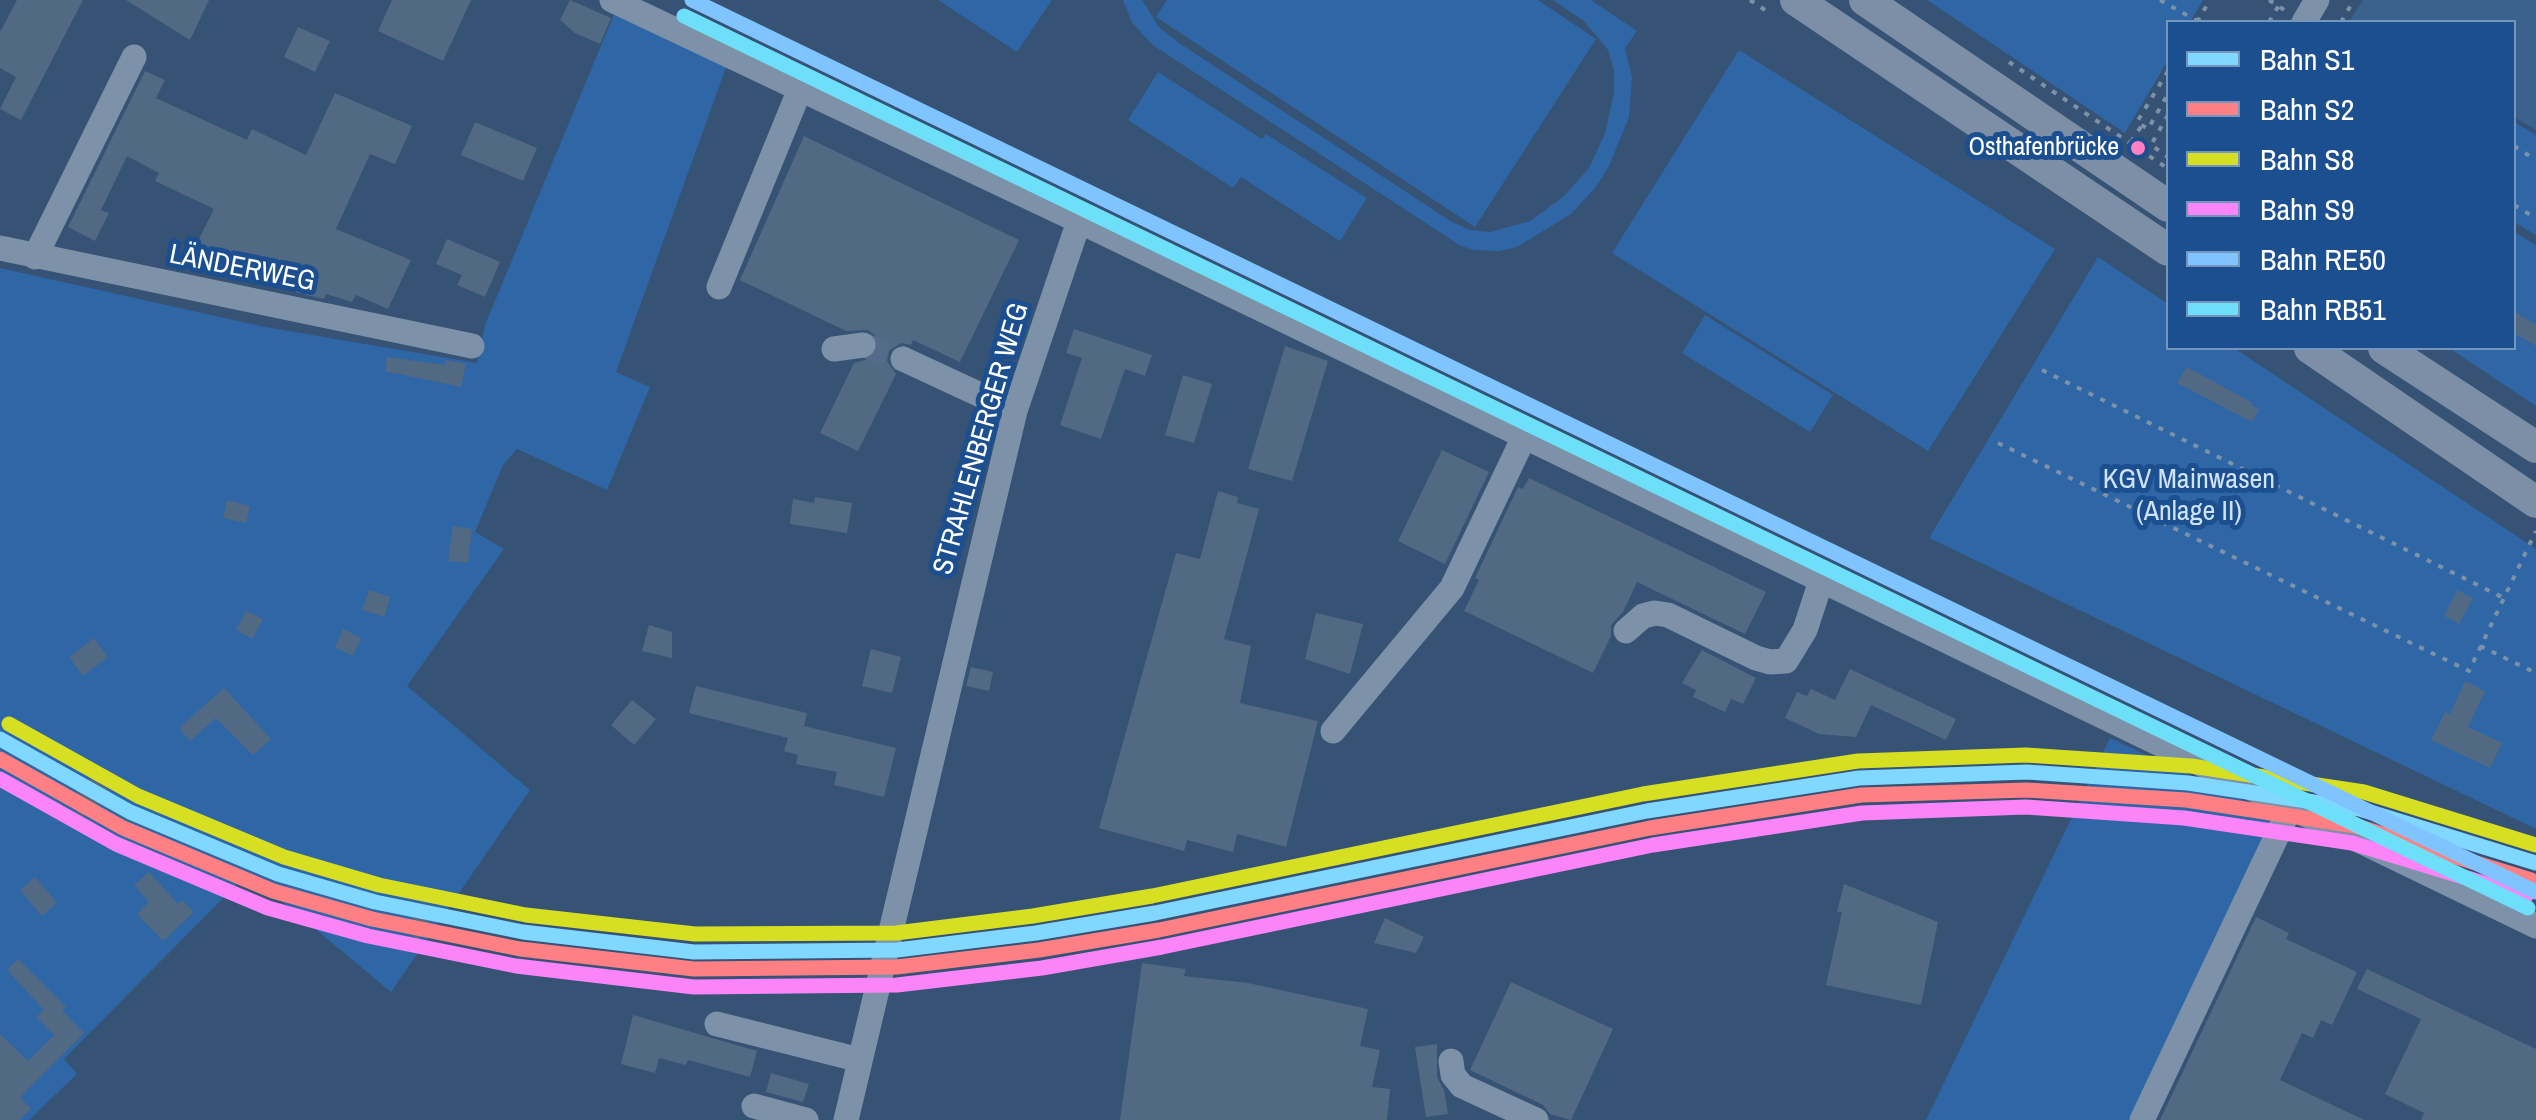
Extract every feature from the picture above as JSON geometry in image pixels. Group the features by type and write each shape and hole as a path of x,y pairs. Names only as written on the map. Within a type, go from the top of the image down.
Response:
{"main road":[{"path":"1796,0 2166,249"},
{"path":"1865,0 2166,205"},
{"path":"2313,350 2536,502"},
{"path":"2387,350 2536,447"}],"street":[{"path":"612,0 1079,221 2536,926"},
{"path":"35,256 134,57"},
{"path":"719,286 800,89"},
{"name":"STRAHLENBERGER WEG","path":"846,1120 1015,411 1079,221"},
{"name":"LÄNDERWEG","path":"0,248 472,346"},
{"path":"834,349 862,346"},
{"path":"903,360 1015,411"},
{"path":"1333,730 1452,588 1524,436"},
{"path":"1626,631 1643,616 1668,615 1756,658 1786,661 1805,630 1822,581"},
{"path":"2142,1120 2290,808"},
{"path":"716,1024 860,1060"},
{"path":"1452,1060 1453,1075 1462,1086 1536,1120"},
{"path":"754,1106 806,1120"}],"path":[{"path":"2160,0 2195,20"},
{"path":"1998,55 2166,167"},
{"path":"2166,74 2138,122 2148,128 2166,97"},
{"path":"2166,118 2150,145 2166,156"},
{"path":"2131,142 2142,125"},
{"path":"2042,370 2504,598"},
{"path":"1998,443 2469,671 2536,531"},
{"path":"2480,646 2536,673"}],"green space":[{"path":"938,0 1052,0 1017,52"},
{"path":"1123,0 1142,0 1159,27 1176,41 1452,222 1470,230 1490,232 1530,221 1563,197 1589,168 1605,133 1614,92 1608,50 1584,21 1553,0 1591,0 1637,31 1625,48 1632,77 1629,117 1609,166 1571,214 1517,247 1474,250 1461,246 1154,46 1132,23"},
{"path":"1167,0 1538,0 1596,39 1475,227 1156,17"},
{"path":"1927,0 2203,0 2191,20 2166,20 2166,63 2125,133"},
{"path":"615,12 727,65 616,372 650,387 607,490 517,449 503,465 475,532 504,549 407,686 530,790 391,992 248,873 64,1059 77,1074 29,1120 0,1120 0,268 265,327 477,363 485,325"},
{"path":"1739,50 2055,249 1928,451 1612,253"},
{"path":"1158,72 1262,139 1266,134 1367,198 1340,241 1241,177 1233,188 1128,120"},
{"path":"2516,123 2536,135 2536,235 2516,223"},
{"path":"2516,233 2536,245 2536,406 2452,350 2516,350"},
{"name":"KGV Mainwasen (Anlage II)","path":"2098,257 2166,303 2166,350 2237,350 2536,549 2536,829 1929,538"},
{"path":"1705,315 1833,395 1810,432 1682,353"},
{"path":"2110,738 2279,817 2132,1120 1926,1120"}],"shaded area":[{"path":"2318,0 2536,0 2536,130 2516,118 2516,20 2351,20"}],"pier":[{"path":"2313,0 2363,0 2350,20 2341,20"}],"building":[{"path":"17,0 83,0 21,120 0,109 16,77 0,68 0,32"},
{"path":"126,0 209,0 190,40"},
{"path":"392,0 471,0 443,61 378,31"},
{"path":"570,0 611,18 600,44 575,33 560,20"},
{"path":"298,27 330,41 315,72 284,57"},
{"path":"145,71 165,80 156,98 247,140 252,129 306,155 335,93 412,126 395,164 370,154 336,229 411,260 388,309 356,295 352,302 326,294 324,299 298,293 197,243 214,209 155,181 159,173 127,156 101,210 109,213 95,241 68,227"},
{"path":"475,122 537,148 523,181 461,155"},
{"path":"804,136 1019,240 960,362 913,340 911,345 901,343 889,351 887,361 896,374 858,451 820,433 854,363 878,352 876,336 868,330 846,331 740,280"},
{"path":"447,239 500,262 485,297 457,285 462,275 436,264"},
{"path":"2516,312 2536,325 2536,346 2516,334"},
{"path":"1074,329 1152,355 1145,376 1125,369 1101,439 1060,425 1082,358 1066,353"},
{"path":"1285,346 1328,361 1292,481 1248,469"},
{"path":"387,357 466,364 461,387 385,371"},
{"path":"2187,367 2253,403 2259,410 2252,422 2177,383"},
{"path":"1183,375 1212,384 1194,443 1165,435"},
{"path":"1442,450 1489,472 1445,564 1398,541"},
{"path":"1529,478 1766,592 1745,634 1637,582 1623,612 1611,625 1611,636 1593,673 1464,611 1479,580 1475,578 1518,487 1523,489"},
{"path":"1218,491 1238,497 1237,503 1259,509 1224,639 1251,646 1240,703 1318,721 1286,847 1237,834 1233,852 1187,840 1184,851 1099,828 1176,553 1200,559"},
{"path":"815,497 852,503 847,533 790,524 793,499 814,503"},
{"path":"227,500 250,506 246,523 223,518"},
{"path":"453,526 472,529 468,563 448,561"},
{"path":"369,590 390,597 384,617 362,610"},
{"path":"2457,590 2473,598 2459,624 2444,616"},
{"path":"246,611 263,619 252,639 236,630"},
{"path":"1316,613 1363,624 1350,674 1305,659"},
{"path":"649,625 672,632 672,658 642,651"},
{"path":"343,629 361,638 353,656 335,647"},
{"path":"94,638 108,657 83,676 69,657"},
{"path":"871,649 901,657 892,693 862,686"},
{"path":"1702,650 1756,678 1743,704 1731,699 1725,712 1693,697 1696,690 1682,683"},
{"path":"971,667 993,672 989,691 966,686"},
{"path":"1850,669 1956,719 1946,740 1871,705 1856,737 1819,734 1785,718 1797,692 1807,696 1811,689 1835,700"},
{"path":"2465,681 2485,691 2468,727 2502,743 2490,768 2431,740 2445,712 2450,714"},
{"path":"696,686 807,713 804,726 896,748 884,797 834,785 837,772 796,764 798,755 784,751 788,738 689,713"},
{"path":"224,688 271,739 253,755 216,718 190,741 179,728"},
{"path":"632,700 656,719 634,745 611,725"},
{"path":"96,774 111,793 82,818 67,800"},
{"path":"149,872 178,904 182,900 194,912 163,941 137,914 149,902 134,885"},
{"path":"35,877 57,903 42,916 20,890"},
{"path":"1844,884 1938,922 1921,1005 1826,985"},
{"path":"416,912 432,924 418,940 403,928"},
{"path":"2256,917 2289,933 2286,939 2357,972 2332,1025 2321,1020 2313,1038 2302,1033 2280,1080 2364,1120 2160,1120"},
{"path":"1385,918 1424,937 1416,953 1374,943"},
{"path":"18,959 66,1007 62,1011 84,1033 20,1097 31,1109 19,1120 0,1120 0,1034 28,1061 54,1035 36,1017 44,1010 7,970"},
{"path":"1142,963 1186,969 1184,976 1248,983 1368,1009 1360,1046 1380,1050 1372,1087 1390,1089 1387,1120 1120,1120"},
{"path":"2367,969 2536,1049 2536,1120 2421,1120 2424,1113 2385,1094 2421,1019 2357,989"},
{"path":"1511,982 1613,1029 1571,1120 1550,1114 1543,1105 1470,1070"},
{"path":"633,1015 757,1051 750,1077 688,1060 686,1065 659,1058 655,1073 621,1064"},
{"path":"1437,1044 1437,1077 1444,1090 1448,1114 1426,1117 1415,1047"},
{"path":"771,1073 809,1084 803,1102 766,1092"}],"tunnel":[{"path":"863,345 903,359"}],"rail line":[{"name":"RE50","path":"692,0 2536,892"},
{"name":"RB51","path":"684,16 2528,908"},
{"name":"S8","path":"9,724 138,796 284,857 379,885 526,915 695,934 896,933 1033,916 1152,896 1643,794 1858,761 2026,755 2191,766 2364,792 2536,845"},
{"name":"S1","path":"0,739 130,812 278,874 375,902 523,932 694,952 897,950 1036,933 1155,913 1647,811 1859,778 2027,772 2188,783 2360,809 2536,863"},
{"name":"S2","path":"0,759 123,828 273,891 372,919 520,949 694,969 897,967 1039,950 1159,930 1650,828 1861,795 2027,790 2186,800 2356,826 2531,880"},
{"name":"S9","path":"0,779 116,844 268,908 368,936 516,966 694,987 897,985 1042,968 1162,947 1653,845 1862,813 2026,807 2184,818 2352,843 2526,896"}],"place":[{"name":"Osthafenbrücke","path":"2138,148"}]}
